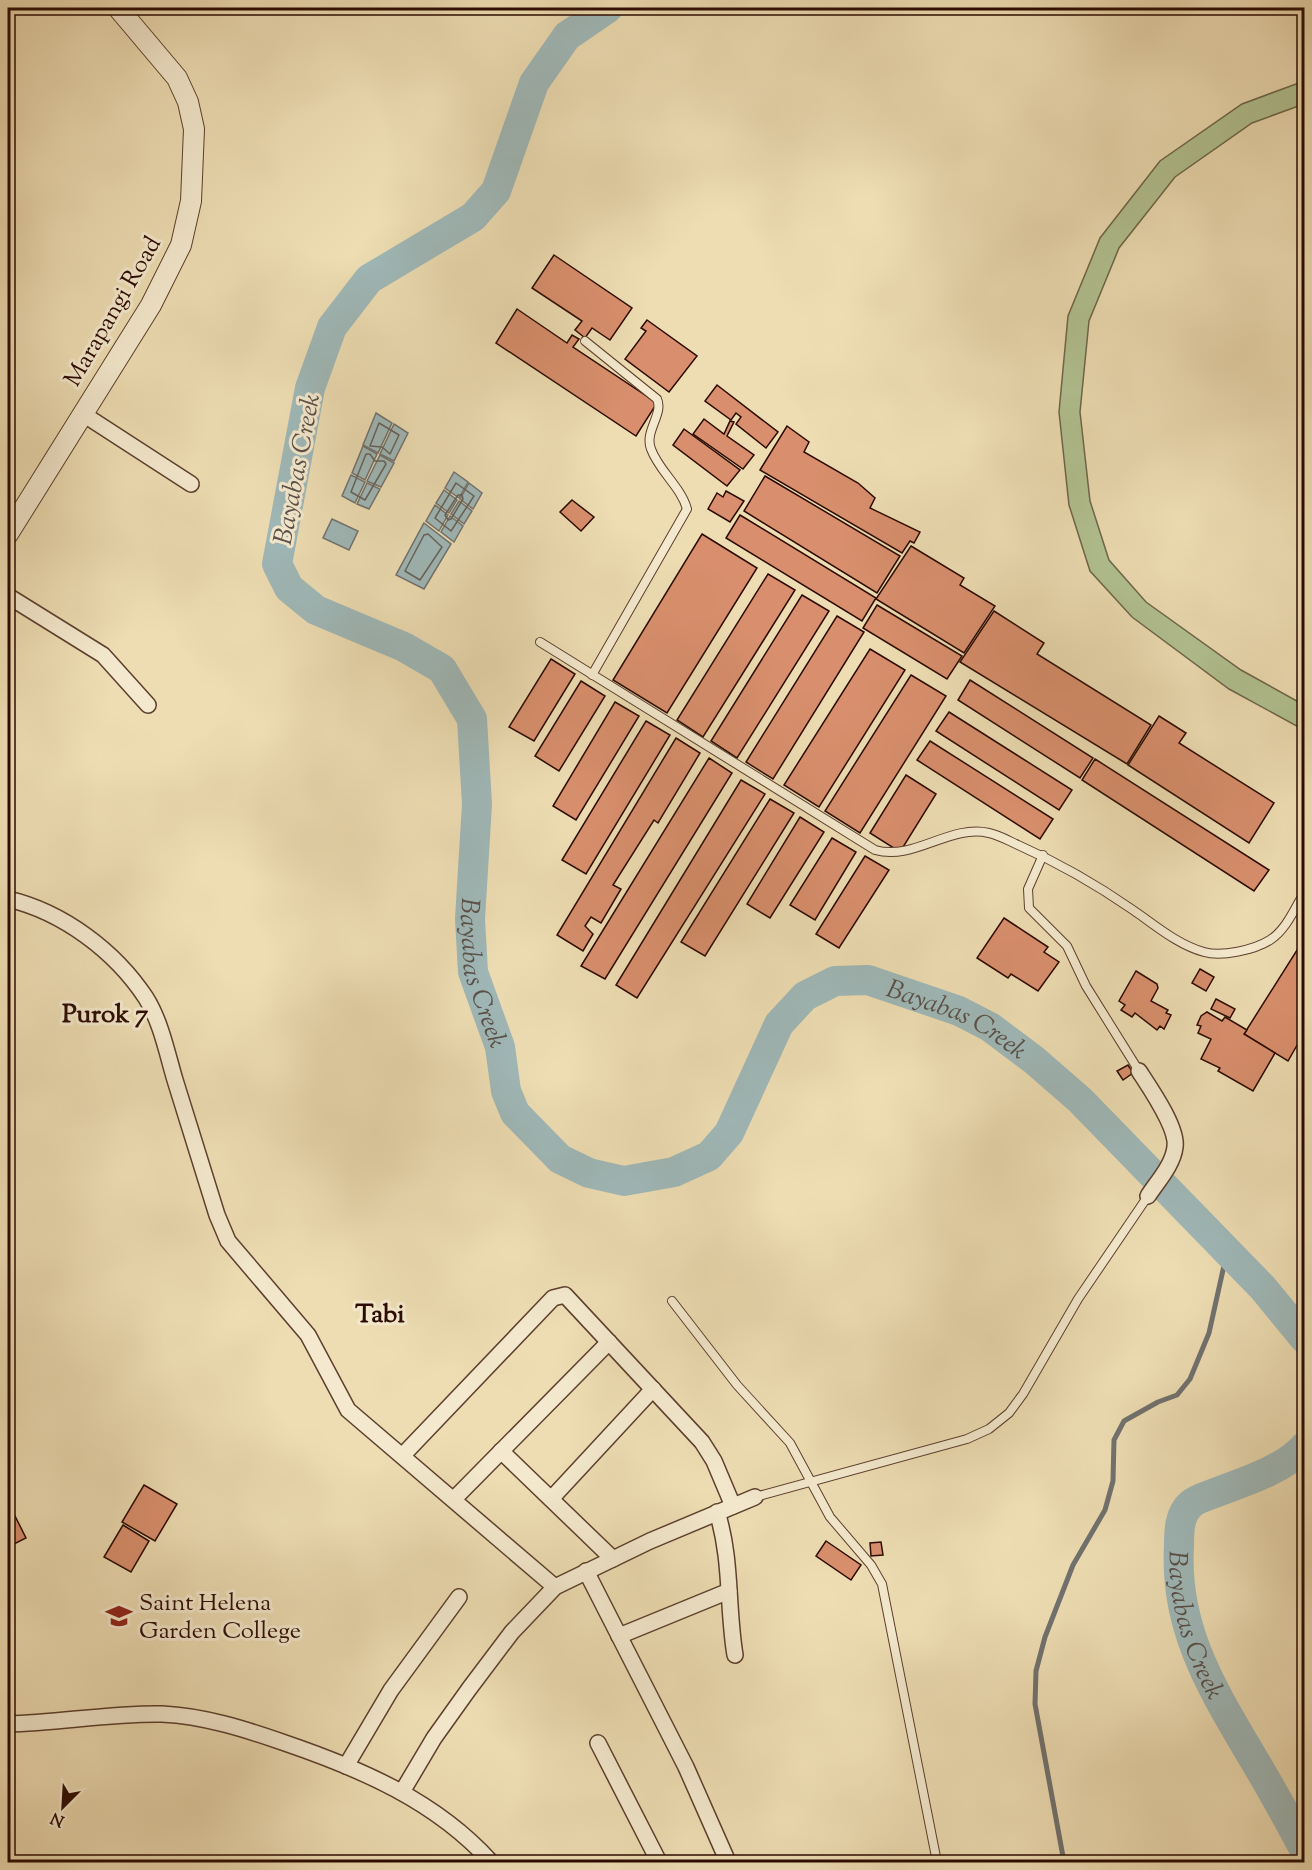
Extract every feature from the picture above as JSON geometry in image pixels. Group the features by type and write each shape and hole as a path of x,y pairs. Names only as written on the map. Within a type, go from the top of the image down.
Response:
{"street":[{"name":"Marapangi Road","path":"8,534 13,513 83,414 135,332 167,274 180,244 193,183 194,129 188,102 177,78 118,8"},
{"path":"83,414 191,484"},
{"path":"8,597 103,655 148,705"},
{"path":"8,899 41,910 90,939 126,972 147,1000 161,1032 217,1215 228,1241 308,1335 348,1410 555,1587"},
{"path":"1138,1071 1168,1121 1176,1140 1175,1149 1166,1169 1148,1196"},
{"path":"403,1455 553,1298 565,1295 702,1442 714,1461 733,1506"},
{"path":"454,1499 609,1342"},
{"path":"551,1499 652,1389"},
{"path":"501,1451 613,1559"},
{"path":"402,1792 434,1738 470,1689 519,1624 555,1587 717,1512 755,1497"},
{"path":"717,1512 725,1538 735,1654"},
{"path":"586,1571 686,1767 728,1863"},
{"path":"619,1636 729,1591"},
{"path":"346,1766 385,1700 459,1597"},
{"path":"8,1724 139,1714 184,1716 246,1729 346,1766 402,1792 453,1826 490,1863"},
{"path":"598,1743 659,1863"}],"lane":[{"path":"585,341 657,399 659,405 649,434 650,448 687,509 592,675"},
{"path":"540,642 874,850 898,854 975,831 991,833 1043,855 1110,894 1171,937 1202,952 1214,954 1259,946 1270,940 1279,932 1305,893"},
{"path":"1043,855 1028,889 1029,908 1067,946 1086,986 1138,1071"},
{"path":"755,1497 967,1439 989,1429 1009,1413 1023,1394 1078,1299 1148,1196"},
{"path":"672,1301 737,1385 790,1443 830,1517 871,1565 882,1584 937,1863"}],"green space":[{"path":"1304,81 1304,104 1252,123 1175,177 1119,248 1089,321 1080,412 1090,501 1109,560 1146,602 1241,670 1304,705 1304,730 1229,689 1132,617 1090,571 1069,505 1059,412 1068,316 1100,238 1160,161 1242,104"}],"water":[{"path":"376,413 392,423 378,453 363,445"},
{"path":"394,424 408,433 394,461 380,454"},
{"path":"363,446 377,454 365,480 352,473"},
{"path":"380,455 394,463 381,487 367,481"},
{"path":"454,472 468,482 459,498 445,488"},
{"path":"351,475 365,482 355,503 342,496"},
{"path":"367,483 380,489 369,509 357,504"},
{"path":"469,483 482,493 473,509 460,499"},
{"path":"444,490 457,500 449,513 436,503"},
{"path":"459,501 472,511 464,524 451,514"},
{"path":"435,505 448,515 439,531 426,521"},
{"path":"450,516 463,526 454,542 441,532"},
{"path":"332,519 358,531 349,550 323,538"},
{"path":"424,523 451,544 424,589 396,575"}],"building":[{"path":"554,255 632,308 610,340 592,328 585,338 575,330 582,321 532,288"},
{"path":"517,309 567,343 572,335 579,339 573,347 657,403 636,436 496,343"},
{"path":"647,320 697,356 669,392 625,359 646,331 641,328"},
{"path":"717,385 778,432 766,448 736,424 741,417 736,413 731,420 705,401"},
{"path":"704,419 724,434 730,421 734,422 727,436 754,455 743,469 693,434"},
{"path":"787,426 809,442 804,452 858,483 875,498 870,508 920,532 914,543 910,541 902,553 760,470"},
{"path":"684,429 740,470 727,486 673,445"},
{"path":"765,476 900,556 877,593 744,511"},
{"path":"726,491 744,501 730,522 708,509 717,493 723,497"},
{"path":"572,500 594,517 581,531 560,512"},
{"path":"740,515 876,598 862,621 726,538"},
{"path":"702,534 757,568 667,713 613,680"},
{"path":"911,546 964,578 960,585 995,606 964,653 876,599"},
{"path":"768,574 795,590 703,737 677,720"},
{"path":"802,595 829,611 737,758 711,741"},
{"path":"877,605 962,656 947,679 863,628"},
{"path":"994,611 1044,643 1037,654 1151,725 1127,764 960,662"},
{"path":"837,616 864,632 773,779 746,762"},
{"path":"870,649 905,670 819,807 784,785"},
{"path":"551,659 575,674 534,741 509,727"},
{"path":"911,675 946,696 860,833 825,811"},
{"path":"970,680 1093,758 1080,778 958,700"},
{"path":"581,681 605,696 559,771 535,756"},
{"path":"615,702 639,716 576,820 553,806"},
{"path":"949,712 1072,790 1059,810 936,731"},
{"path":"1159,716 1186,733 1179,743 1274,803 1249,843 1128,765"},
{"path":"646,721 670,735 586,874 562,860"},
{"path":"676,738 700,753 658,823 654,820 613,885 621,889 601,923 591,917 585,926 593,934 583,951 557,935"},
{"path":"930,741 1053,819 1040,839 917,760"},
{"path":"709,758 732,773 605,979 581,966"},
{"path":"1095,759 1269,870 1254,891 1082,780"},
{"path":"906,775 936,794 900,852 870,833"},
{"path":"741,780 765,794 637,998 616,985"},
{"path":"770,799 794,813 705,956 681,942"},
{"path":"800,817 824,832 770,918 747,904"},
{"path":"832,838 856,852 815,920 790,905"},
{"path":"865,856 889,870 839,948 816,934"},
{"path":"1004,918 1048,947 1044,952 1059,962 1038,991 1011,974 1008,978 977,958"},
{"path":"1304,939 1304,1033 1288,1061 1244,1034"},
{"path":"1200,969 1214,977 1206,991 1192,983"},
{"path":"1136,971 1157,984 1158,988 1151,1001 1168,1010 1166,1013 1171,1015 1164,1029 1160,1026 1157,1030 1135,1013 1132,1017 1121,1010 1125,1005 1119,1001"},
{"path":"1216,999 1235,1009 1230,1018 1211,1009"},
{"path":"1207,1012 1222,1021 1225,1017 1247,1030 1244,1034 1275,1053 1253,1091 1218,1071 1220,1068 1201,1059 1211,1039 1198,1033 1201,1026 1197,1025 1201,1016"},
{"path":"1128,1065 1133,1073 1123,1080 1117,1071"},
{"path":"144,1485 177,1504 155,1541 122,1522"},
{"path":"8,1502 26,1538 8,1547"},
{"path":"123,1525 149,1541 131,1572 104,1557"},
{"path":"826,1541 861,1565 851,1580 816,1556"},
{"path":"881,1542 883,1555 871,1556 870,1543"}],"waterway":[{"name":"Bayabas Creek","path":"608,8 567,36 534,83 496,191 473,217 369,279 332,327 310,388 277,564 289,588 316,610 404,647 442,669 472,719 477,804 470,919 473,972 500,1047 506,1091 515,1113 560,1159 589,1173 624,1181 674,1172 709,1156 729,1133 779,1024 805,996 835,981 868,980 959,1011 990,1027 1034,1060 1080,1100 1263,1288 1304,1338"},
{"path":"1064,1862 1035,1704 1036,1671 1045,1637 1073,1565 1105,1510 1113,1481 1114,1440 1124,1421 1158,1402 1177,1395 1190,1379 1209,1333 1227,1252"},
{"name":"Bayabas Creek","path":"1304,1447 1276,1468 1191,1504 1182,1518 1179,1546 1179,1576 1183,1605 1199,1658 1224,1708 1304,1849"}],"place":[{"name":"Saint Helena Garden College","path":"119,1616"}],"district":[{"name":"Purok 7","path":"105,1013"},
{"name":"Tabi","path":"380,1313"}]}
